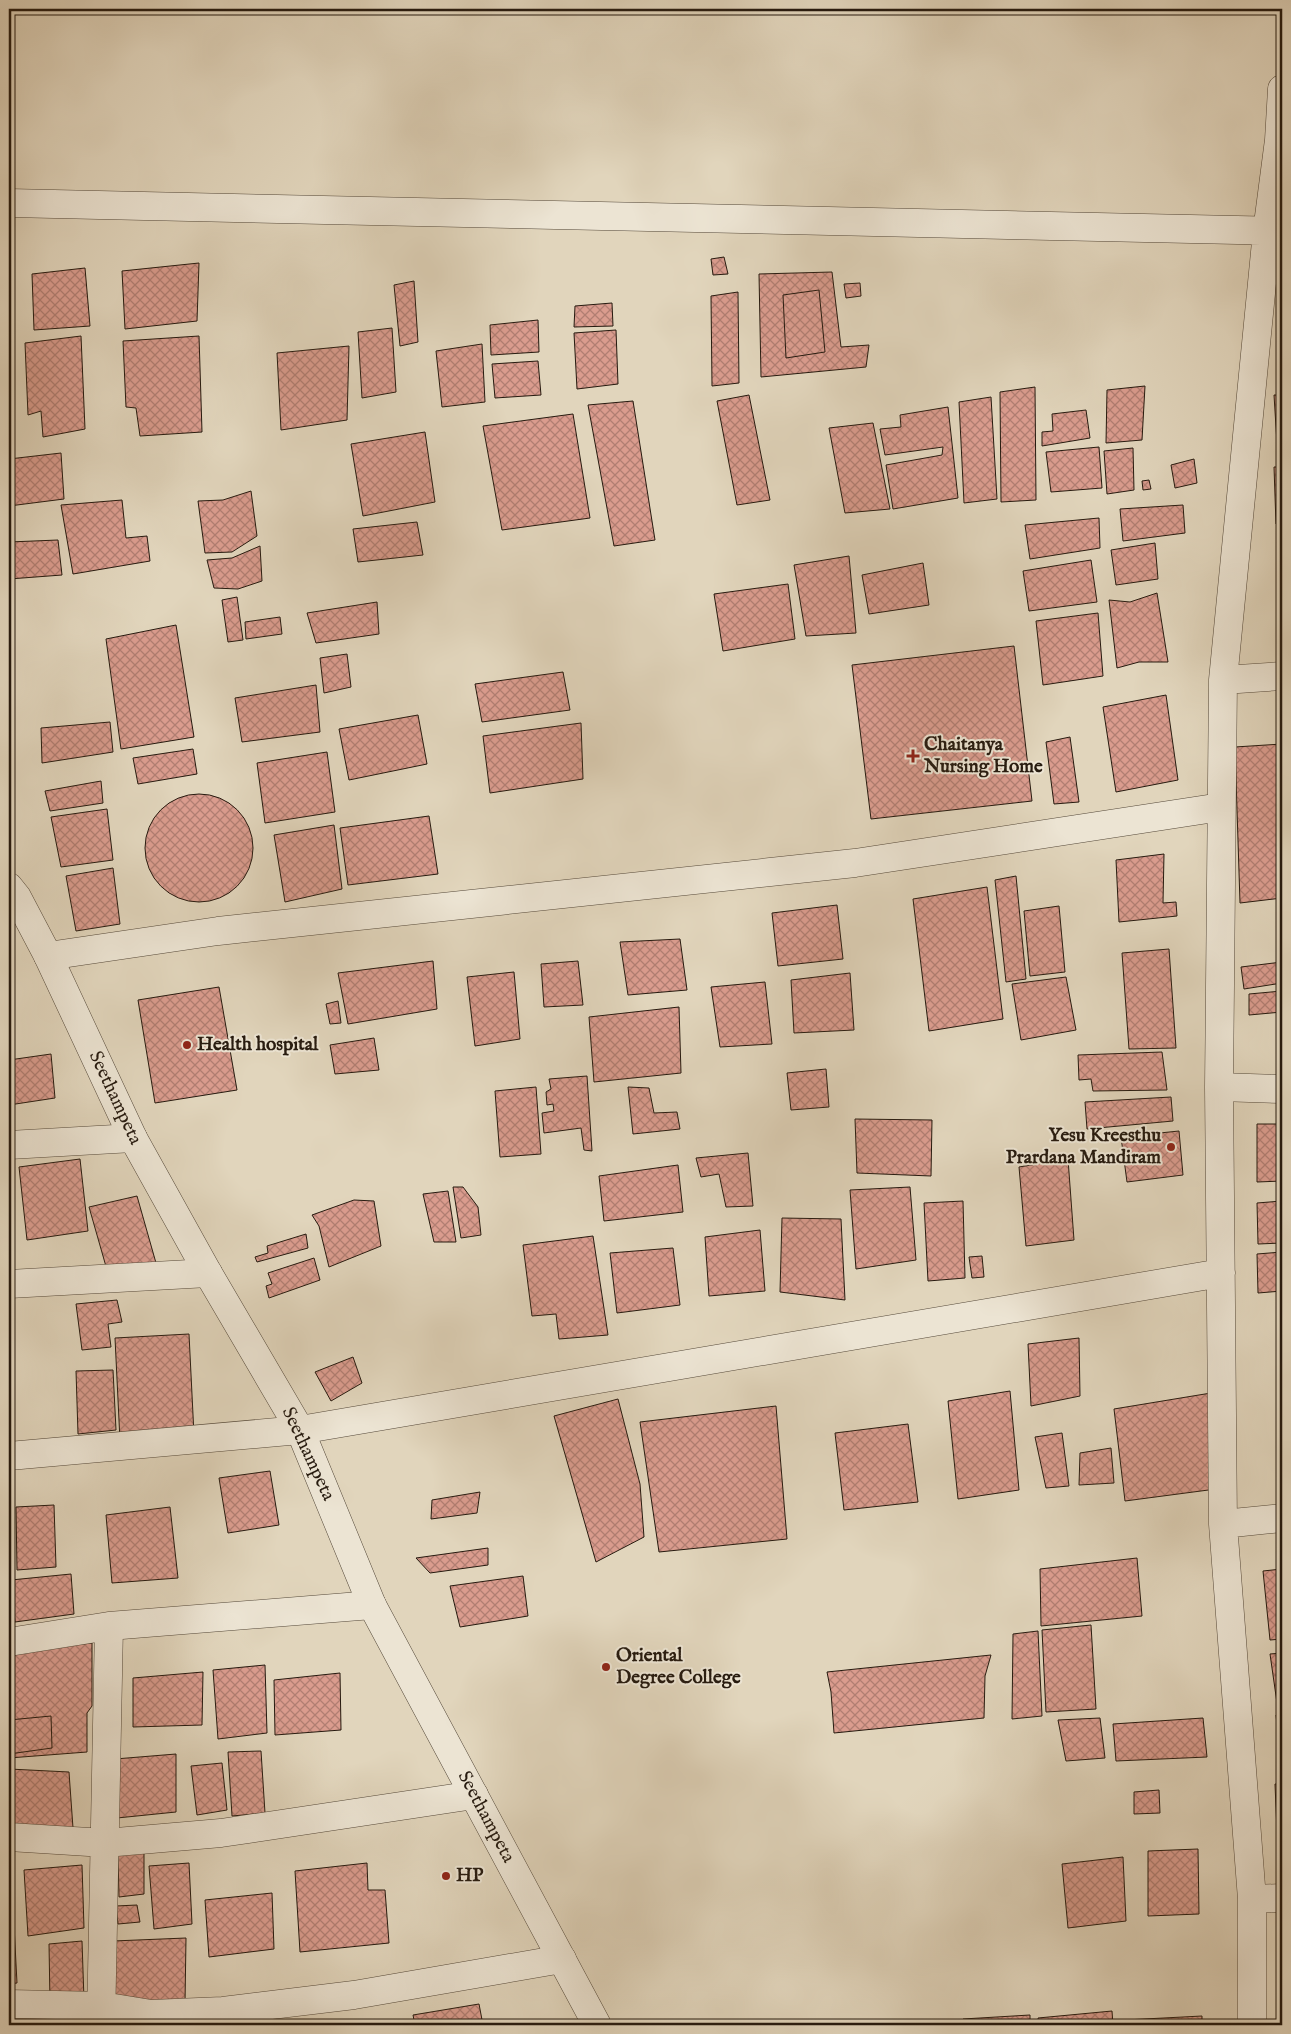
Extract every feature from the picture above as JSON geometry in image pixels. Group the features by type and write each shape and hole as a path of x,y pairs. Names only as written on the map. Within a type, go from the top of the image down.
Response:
{"street":[{"path":"1252,2025 1252,1899 1223,1524 1219,1087 1223,680 1275,232 1282,89"},
{"path":"9,202 1275,232"},
{"path":"1223,680 1282,676"},
{"path":"48,956 218,931 856,863 1222,807"},
{"name":"Seethampeta","path":"9,887 17,897 48,956 132,1138 300,1430 372,1605 597,2025"},
{"path":"1219,1087 1282,1089"},
{"path":"9,1144 132,1138"},
{"path":"9,1284 208,1273"},
{"path":"9,1456 300,1430 1221,1273"},
{"path":"1223,1524 1282,1518"},
{"path":"9,1642 109,1626 372,1605"},
{"path":"102,2016 109,1626"},
{"path":"9,1837 105,1843 221,1833 474,1796"},
{"path":"1252,1899 1282,1898"},
{"path":"9,2004 102,2016 222,2011 354,1995 562,1958"}],"building":[{"path":"724,257 728,274 713,275 711,259"},
{"path":"199,263 197,321 125,329 122,271"},
{"path":"85,268 90,326 34,330 32,274"},
{"path":"832,272 841,347 869,345 866,367 761,377 759,274"},
{"path":"414,281 418,342 400,346 394,285"},
{"path":"860,283 861,296 846,298 844,284"},
{"path":"819,290 825,352 786,358 783,295"},
{"path":"738,292 739,383 712,386 711,296"},
{"path":"612,303 613,326 574,327 575,306"},
{"path":"538,320 539,352 491,355 490,325"},
{"path":"392,328 396,392 362,398 358,332"},
{"path":"616,330 618,384 577,389 574,333"},
{"path":"81,336 85,429 43,437 41,411 28,415 25,343"},
{"path":"199,336 202,432 140,436 136,408 126,407 123,341"},
{"path":"482,344 485,402 442,407 436,351"},
{"path":"349,346 347,420 281,430 277,353"},
{"path":"538,361 541,395 495,398 492,364"},
{"path":"1145,386 1142,440 1106,443 1107,390"},
{"path":"1035,387 1036,500 1001,502 1000,392"},
{"path":"749,395 770,500 737,505 717,401"},
{"path":"1274,395 1282,395 1282,459 1278,459"},
{"path":"991,397 997,499 964,503 959,402"},
{"path":"633,401 655,540 614,546 588,405"},
{"path":"948,407 958,498 893,509 886,465 942,455 943,447 885,455 880,429 901,427 900,415"},
{"path":"1086,410 1090,438 1042,446 1042,432 1053,431 1052,414"},
{"path":"573,414 590,518 502,530 483,426"},
{"path":"873,423 890,509 845,513 829,428"},
{"path":"425,432 435,502 363,516 351,444"},
{"path":"1099,447 1102,488 1051,492 1046,452"},
{"path":"1133,448 1134,490 1107,494 1104,451"},
{"path":"61,453 64,499 9,506 9,459"},
{"path":"1194,459 1197,483 1175,488 1171,465"},
{"path":"1274,467 1282,467 1282,523 1276,524"},
{"path":"1149,480 1151,489 1143,490 1142,481"},
{"path":"251,491 257,536 232,552 205,553 198,501 223,500"},
{"path":"122,500 126,538 147,536 150,561 73,574 61,505"},
{"path":"1183,505 1185,533 1123,541 1120,509"},
{"path":"1099,518 1100,548 1030,559 1025,525"},
{"path":"417,522 423,555 358,562 353,529"},
{"path":"58,540 62,575 9,579 9,542"},
{"path":"1155,543 1158,579 1116,585 1111,550"},
{"path":"260,546 262,581 238,589 214,588 207,560 232,558"},
{"path":"849,556 856,633 806,636 794,565"},
{"path":"1091,560 1097,602 1029,611 1023,571"},
{"path":"923,563 929,605 869,614 862,575"},
{"path":"788,584 795,639 723,651 714,594"},
{"path":"1157,593 1168,662 1139,662 1117,668 1109,600 1130,602"},
{"path":"237,597 243,640 228,642 222,600"},
{"path":"377,602 379,634 316,643 307,613"},
{"path":"1098,613 1103,676 1043,685 1036,621"},
{"path":"280,617 282,634 246,639 245,622"},
{"path":"176,625 194,737 121,749 106,639"},
{"path":"1014,646 1032,801 871,819 852,665"},
{"path":"347,654 351,687 324,693 320,658"},
{"path":"563,672 570,710 482,722 475,684"},
{"path":"316,685 320,732 242,742 235,698"},
{"path":"1166,695 1178,780 1116,792 1103,707"},
{"path":"418,715 427,764 349,780 339,729"},
{"path":"110,722 113,752 42,763 41,728"},
{"path":"581,723 583,779 490,793 483,736"},
{"path":"1070,737 1079,802 1054,804 1046,742"},
{"path":"1282,744 1282,898 1240,903 1235,747"},
{"path":"193,749 197,774 138,784 133,758"},
{"path":"327,752 335,812 265,823 257,763"},
{"path":"101,781 103,803 50,811 45,791"},
{"path":"199,794 220,798 237,810 249,827 253,848 249,869 237,886 220,898 199,902 178,898 161,886 149,869 145,848 149,827 161,810 178,798"},
{"path":"107,809 113,860 61,867 51,817"},
{"path":"429,816 438,874 348,885 340,828"},
{"path":"334,825 342,889 285,902 274,835"},
{"path":"1164,854 1163,903 1176,902 1177,916 1119,922 1116,860"},
{"path":"113,868 120,924 76,931 66,876"},
{"path":"1016,876 1026,979 1006,982 995,880"},
{"path":"987,887 1003,1019 929,1031 913,899"},
{"path":"837,905 843,959 778,966 772,913"},
{"path":"1059,906 1065,972 1030,976 1024,911"},
{"path":"680,939 687,990 628,995 620,942"},
{"path":"1169,949 1176,1048 1129,1049 1122,953"},
{"path":"433,961 437,1009 348,1024 338,973"},
{"path":"578,961 583,1005 544,1007 541,964"},
{"path":"1282,962 1282,983 1244,989 1241,967"},
{"path":"514,972 520,1039 475,1046 467,977"},
{"path":"850,973 854,1030 794,1033 791,980"},
{"path":"1066,977 1076,1030 1021,1040 1012,984"},
{"path":"765,982 772,1044 720,1047 711,987"},
{"name":"Health hospital","path":"219,987 237,1090 155,1103 138,1000"},
{"path":"1282,991 1282,1012 1249,1015 1249,994"},
{"path":"338,1001 341,1023 330,1024 326,1004"},
{"path":"679,1007 681,1073 594,1082 589,1017"},
{"path":"374,1038 379,1070 335,1074 330,1045"},
{"path":"1162,1052 1167,1090 1093,1091 1091,1079 1079,1080 1078,1055"},
{"path":"51,1054 55,1098 9,1105 9,1060"},
{"path":"826,1069 829,1107 791,1110 787,1073"},
{"path":"587,1076 592,1151 584,1150 581,1128 544,1133 542,1113 554,1111 553,1104 547,1105 546,1092 551,1089 549,1079"},
{"path":"536,1087 541,1154 500,1157 495,1091"},
{"path":"628,1087 649,1088 654,1113 677,1112 680,1129 633,1134"},
{"path":"1171,1097 1173,1121 1087,1129 1085,1102"},
{"path":"855,1119 932,1120 931,1176 857,1173"},
{"path":"1257,1124 1282,1124 1282,1181 1257,1182"},
{"path":"1179,1131 1183,1175 1127,1182 1121,1137"},
{"path":"748,1153 753,1206 726,1207 719,1174 701,1177 696,1158"},
{"path":"80,1159 88,1231 27,1240 19,1167"},
{"path":"1068,1159 1074,1240 1026,1246 1019,1167"},
{"path":"678,1165 683,1212 604,1221 599,1176"},
{"path":"453,1187 463,1187 478,1207 481,1235 461,1238"},
{"path":"910,1187 916,1260 856,1269 850,1190"},
{"path":"448,1191 456,1242 434,1242 423,1194"},
{"path":"137,1196 156,1263 107,1270 89,1207"},
{"path":"354,1200 374,1201 381,1246 329,1267 319,1226 312,1215"},
{"path":"963,1201 965,1278 928,1281 924,1203"},
{"path":"1282,1201 1282,1243 1258,1244 1257,1203"},
{"path":"782,1218 841,1219 845,1300 780,1292"},
{"path":"760,1230 765,1291 709,1296 705,1237"},
{"path":"306,1234 308,1248 257,1262 255,1257 268,1253 267,1246"},
{"path":"593,1236 608,1335 559,1339 556,1314 532,1316 523,1245"},
{"path":"673,1248 680,1305 617,1313 610,1253"},
{"path":"1282,1252 1282,1291 1258,1293 1257,1254"},
{"path":"982,1256 984,1277 972,1278 969,1257"},
{"path":"314,1258 320,1280 269,1298 266,1286 272,1284 268,1273"},
{"path":"117,1300 122,1322 108,1324 111,1347 82,1350 76,1304"},
{"path":"189,1334 194,1435 120,1441 115,1338"},
{"path":"1079,1338 1080,1396 1031,1406 1028,1344"},
{"path":"353,1357 362,1383 331,1401 315,1372"},
{"path":"113,1370 116,1430 78,1434 76,1371"},
{"path":"1010,1391 1019,1490 958,1499 948,1401"},
{"path":"1211,1393 1216,1489 1125,1501 1114,1409"},
{"path":"618,1399 640,1484 644,1537 596,1562 554,1416"},
{"path":"776,1406 787,1539 659,1552 640,1422"},
{"path":"908,1424 918,1502 844,1510 835,1433"},
{"path":"1062,1433 1069,1486 1046,1488 1035,1437"},
{"path":"1111,1448 1114,1483 1079,1485 1080,1453"},
{"path":"270,1471 279,1525 228,1533 219,1478"},
{"path":"480,1492 477,1513 431,1519 432,1500"},
{"path":"54,1505 56,1567 17,1570 16,1507"},
{"path":"170,1507 178,1578 112,1583 106,1515"},
{"path":"488,1548 488,1565 430,1573 416,1558"},
{"path":"1137,1558 1142,1616 1041,1626 1040,1569"},
{"path":"1282,1569 1282,1639 1270,1640 1263,1571"},
{"path":"71,1574 74,1614 15,1622 11,1580"},
{"path":"523,1576 528,1616 460,1627 450,1586"},
{"path":"1091,1625 1096,1709 1046,1712 1042,1630"},
{"path":"1038,1631 1042,1716 1012,1719 1013,1634"},
{"path":"92,1643 92,1706 87,1713 87,1752 9,1758 9,1650"},
{"path":"1282,1653 1282,1702 1277,1703 1270,1654"},
{"path":"991,1655 985,1676 984,1718 834,1733 831,1692 827,1672"},
{"path":"265,1665 267,1733 218,1739 213,1670"},
{"path":"203,1672 202,1725 133,1727 133,1678"},
{"path":"340,1673 341,1730 275,1735 274,1680"},
{"path":"1282,1714 1282,1764 1281,1764 1276,1715"},
{"path":"51,1716 52,1748 9,1754 9,1720"},
{"path":"1100,1718 1105,1758 1066,1761 1058,1720"},
{"path":"1203,1718 1207,1757 1116,1761 1113,1724"},
{"path":"261,1751 265,1813 232,1816 228,1752"},
{"path":"176,1754 176,1812 117,1818 115,1759"},
{"path":"222,1763 227,1810 197,1815 191,1766"},
{"path":"9,1769 69,1772 73,1828 9,1831"},
{"path":"1275,1784 1282,1784 1282,1854 1278,1855"},
{"path":"1159,1790 1160,1813 1134,1814 1134,1792"},
{"path":"1198,1849 1199,1914 1148,1916 1148,1851"},
{"path":"144,1852 144,1894 119,1897 118,1855"},
{"path":"1123,1857 1126,1921 1068,1928 1062,1864"},
{"path":"189,1863 192,1924 154,1929 149,1866"},
{"path":"367,1863 368,1890 385,1890 389,1943 300,1952 295,1871"},
{"path":"82,1865 84,1928 28,1936 24,1870"},
{"path":"272,1893 274,1949 209,1957 205,1900"},
{"path":"137,1905 140,1922 118,1924 116,1906"},
{"path":"9,1906 13,1906 17,1983 9,1984"},
{"path":"186,1938 185,2003 114,2006 113,1941"},
{"path":"82,1941 84,2000 50,2003 49,1944"},
{"path":"479,2004 483,2025 415,2025 413,2015"},
{"path":"1112,2011 1113,2025 1039,2025 1038,2018"},
{"path":"1030,2015 1030,2025 963,2025 963,2019"},
{"path":"1202,2016 1202,2025 1125,2025 1125,2020"}],"place":[{"name":"Chaitanya Nursing Home","path":"913,756"},
{"name":"Health hospital","path":"187,1045"},
{"name":"Yesu Kreesthu Prardana Mandiram","path":"1171,1147"},
{"name":"Oriental Degree College","path":"606,1667"},
{"name":"HP","path":"446,1876"}]}
